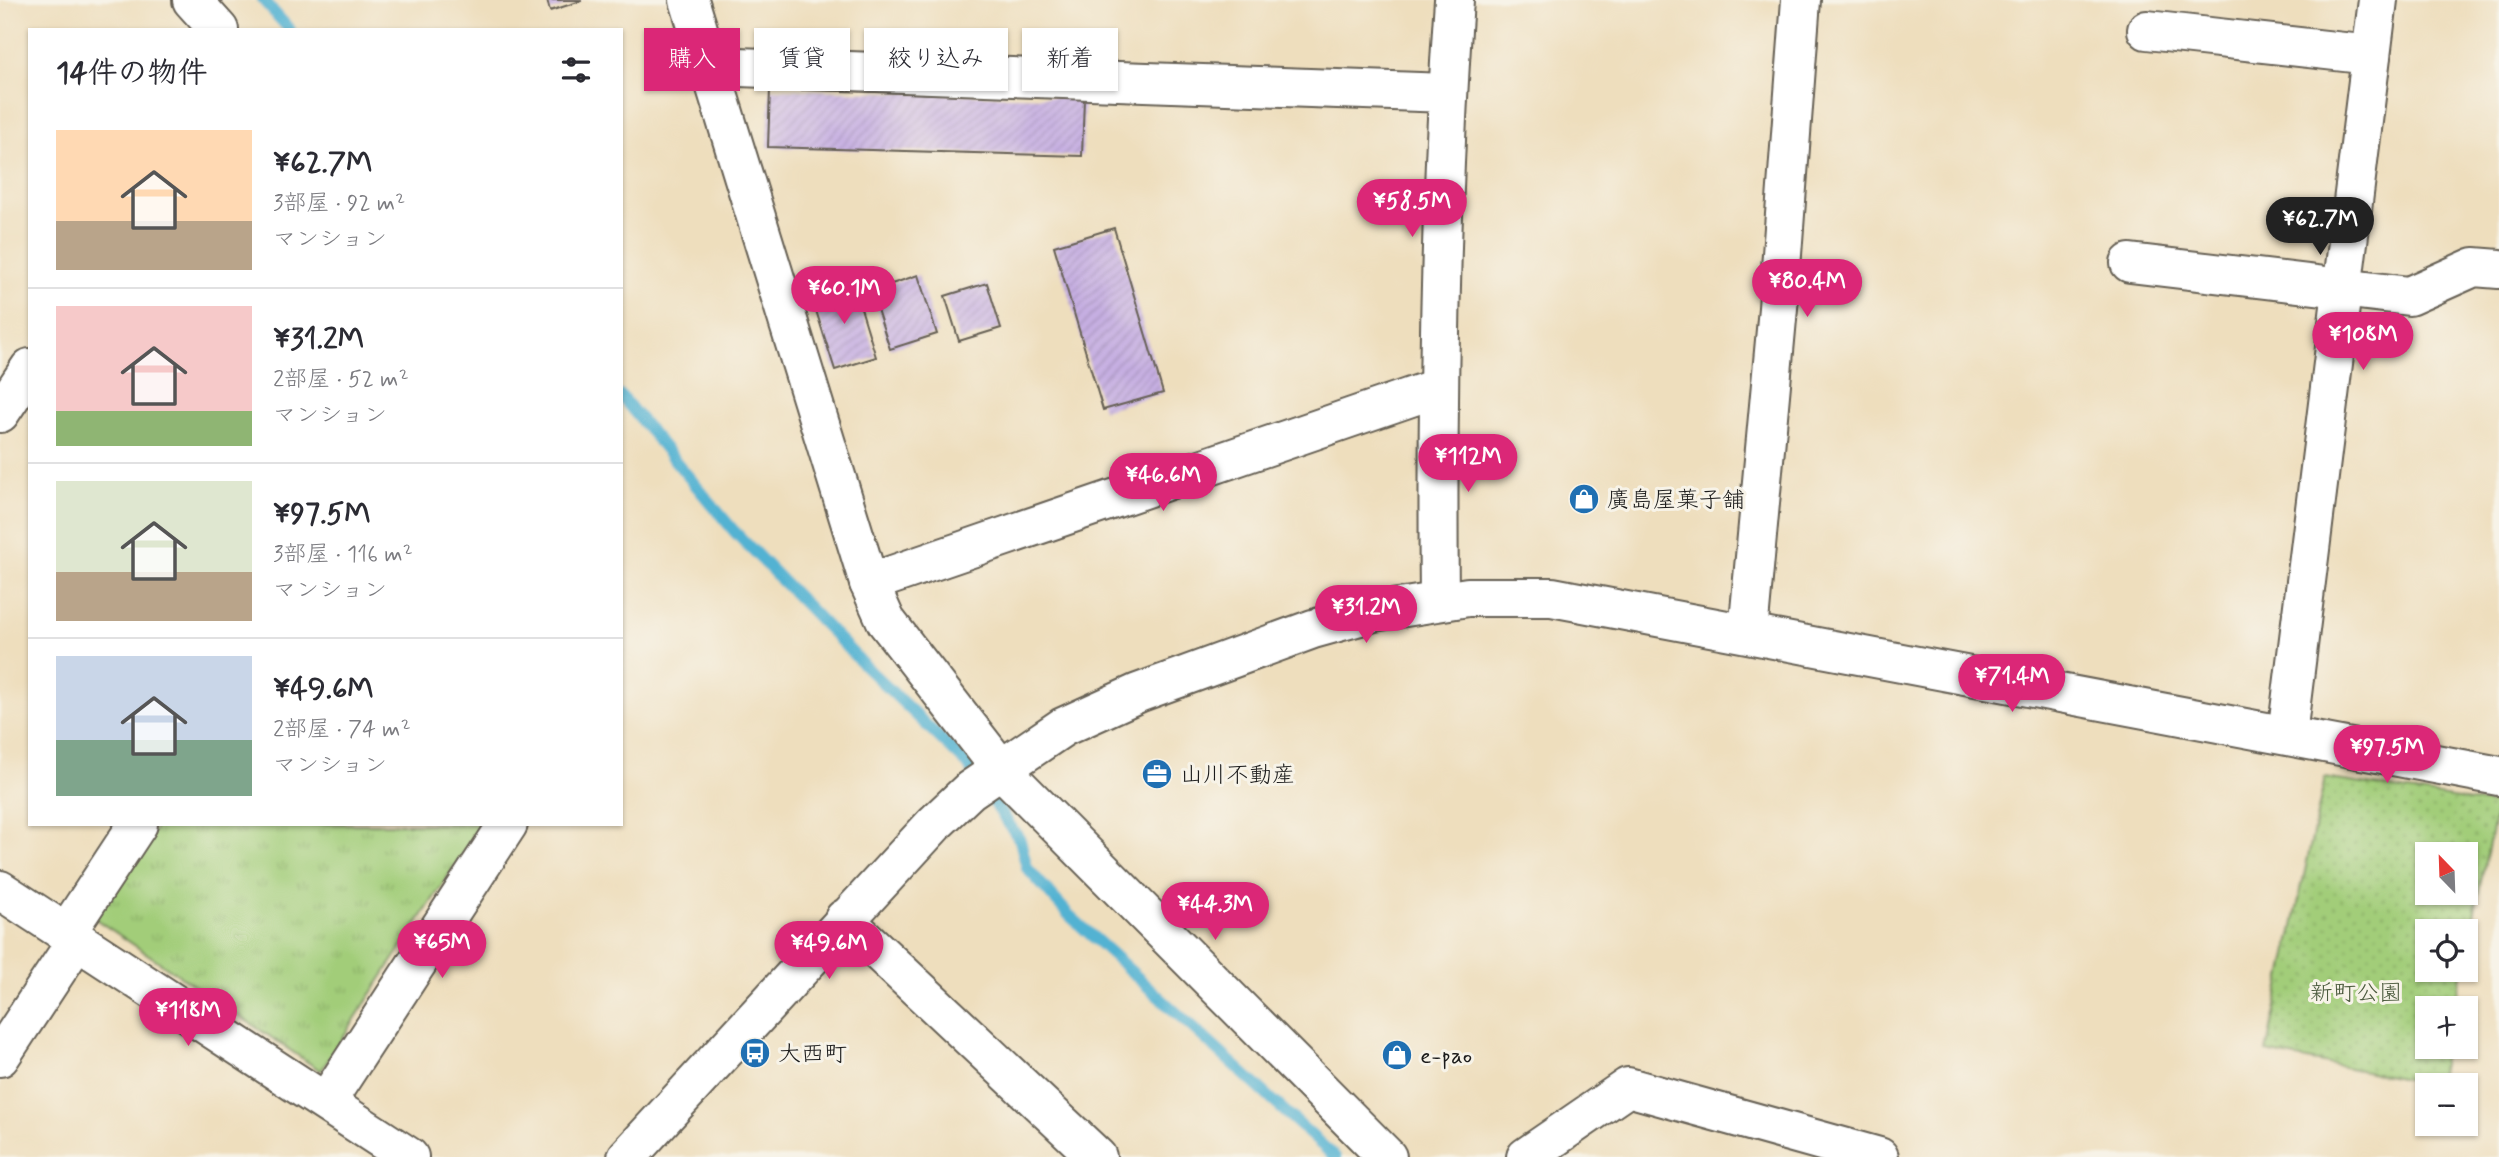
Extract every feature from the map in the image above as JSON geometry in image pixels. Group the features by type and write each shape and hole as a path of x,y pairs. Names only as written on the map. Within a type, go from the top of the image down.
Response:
{"street":[{"path":"192,0 217,28"},
{"path":"689,0 698,28"},
{"path":"1439,600 1437,388 1447,93 1454,0"},
{"path":"1748,633 1778,308 1801,0"},
{"path":"2287,735 2378,0"},
{"path":"2147,30 2371,55"},
{"path":"740,67 1447,93"},
{"path":"719,91 869,583 886,621 1001,769 1387,1157"},
{"path":"2130,263 2409,296 2474,267 2499,269"},
{"path":"0,414 28,371"},
{"path":"869,583 1437,388"},
{"path":"627,1157 844,919 970,790 1063,727 1138,693 1313,629 1374,612 1468,597 1552,597 2499,776"},
{"path":"0,1057 137,826"},
{"path":"326,1102 507,826"},
{"path":"0,890 409,1157"},
{"path":"844,919 1097,1157"},
{"path":"1526,1157 1628,1087 1879,1157"}],"green space":[{"name":"新町公園","path":"2325,778 2497,805 2478,896 2478,842 2415,842 2415,905 2476,905 2473,919 2415,919 2415,982 2459,982 2457,996 2415,996 2415,1059 2443,1059 2440,1073 2415,1073 2415,1081 2266,1052"},
{"path":"157,826 481,826 321,1071 94,918"}],"building":[{"path":"547,0 581,0 581,1 550,11"},
{"path":"770,91 1084,98 1082,156 768,147"},
{"path":"1114,228 1163,393 1103,410 1054,246"},
{"path":"918,275 937,334 890,349 871,291"},
{"path":"853,282 876,357 835,370 811,295"},
{"path":"987,283 1001,328 959,341 945,296"}],"waterway":[{"path":"263,0 288,28"},
{"path":"623,398 734,531 864,665 968,765 1020,840 1027,868 1069,915 1335,1157"}],"place":[{"name":"廣島屋菓子舗","path":"1584,499"},
{"name":"山川不動産","path":"1157,774"},
{"name":"大西町","path":"755,1053"},
{"name":"e-pao","path":"1397,1055"}]}
